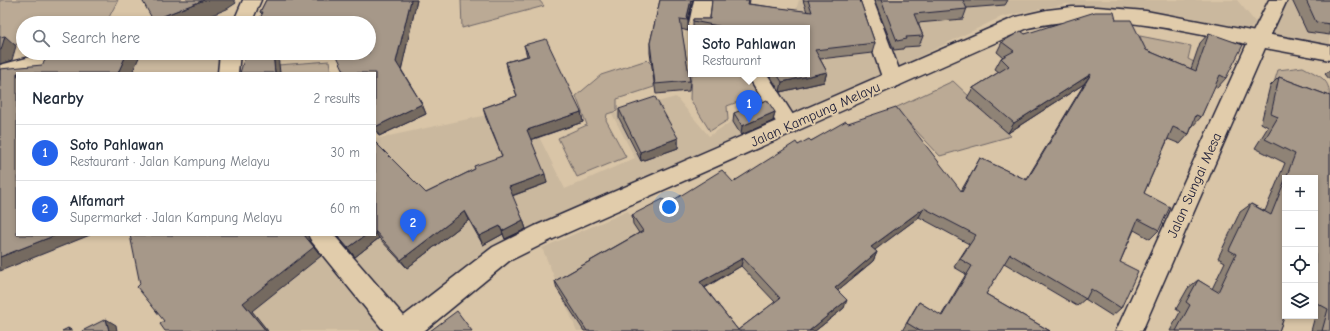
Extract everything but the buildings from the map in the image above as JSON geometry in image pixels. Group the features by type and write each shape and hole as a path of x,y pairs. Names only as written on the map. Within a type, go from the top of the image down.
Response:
{"main road":[{"path":"245,16 252,0"},
{"path":"699,25 703,0"},
{"path":"864,0 893,80"},
{"name":"Jalan Sungai Mesa","path":"1129,331 1278,0"},
{"name":"Jalan Kampung Melayu","path":"405,331 452,291 501,254 543,233 1023,22 1045,15 1100,13 1131,16 1177,23 1330,53"},
{"path":"0,72 47,60"},
{"path":"228,72 229,60"},
{"path":"759,77 789,126"},
{"path":"321,236 400,331"}],"shaded area":[{"path":"0,0 118,0 110,16 16,16 16,44 0,45"},
{"path":"461,0 539,0 544,6 462,28"},
{"path":"799,0 1237,0 1256,23 1250,29 1172,15 1066,4 1001,17 834,98 561,214 482,253 386,331 167,331 235,236 376,236 376,139 524,107 565,189 635,158 612,114 676,97 709,136 738,117 735,106 767,96 760,77 810,77 810,25 802,25 793,20"},
{"path":"1280,0 1330,0 1330,48 1269,38"},
{"path":"1140,36 1191,46 1188,59 1202,66 1196,79 1151,65"},
{"path":"100,60 222,60 220,72 94,72"},
{"path":"647,60 652,65 654,87 617,99 617,111 607,114 606,120 626,157 577,177 558,138 587,125 576,96 601,75"},
{"path":"329,61 331,72 280,72 278,65"},
{"path":"1303,67 1318,75 1326,82 1329,93 1330,110 1273,86 1278,70"},
{"path":"691,77 756,77 754,96 727,106 728,120 710,131 690,99"},
{"path":"953,81 1011,136 940,156 895,108"},
{"path":"628,211 686,308 687,331 577,331 542,248"}],"place":[{"name":"Soto Pahlawan","path":"749,123"},
{"name":"Alfamart","path":"413,242"}]}
